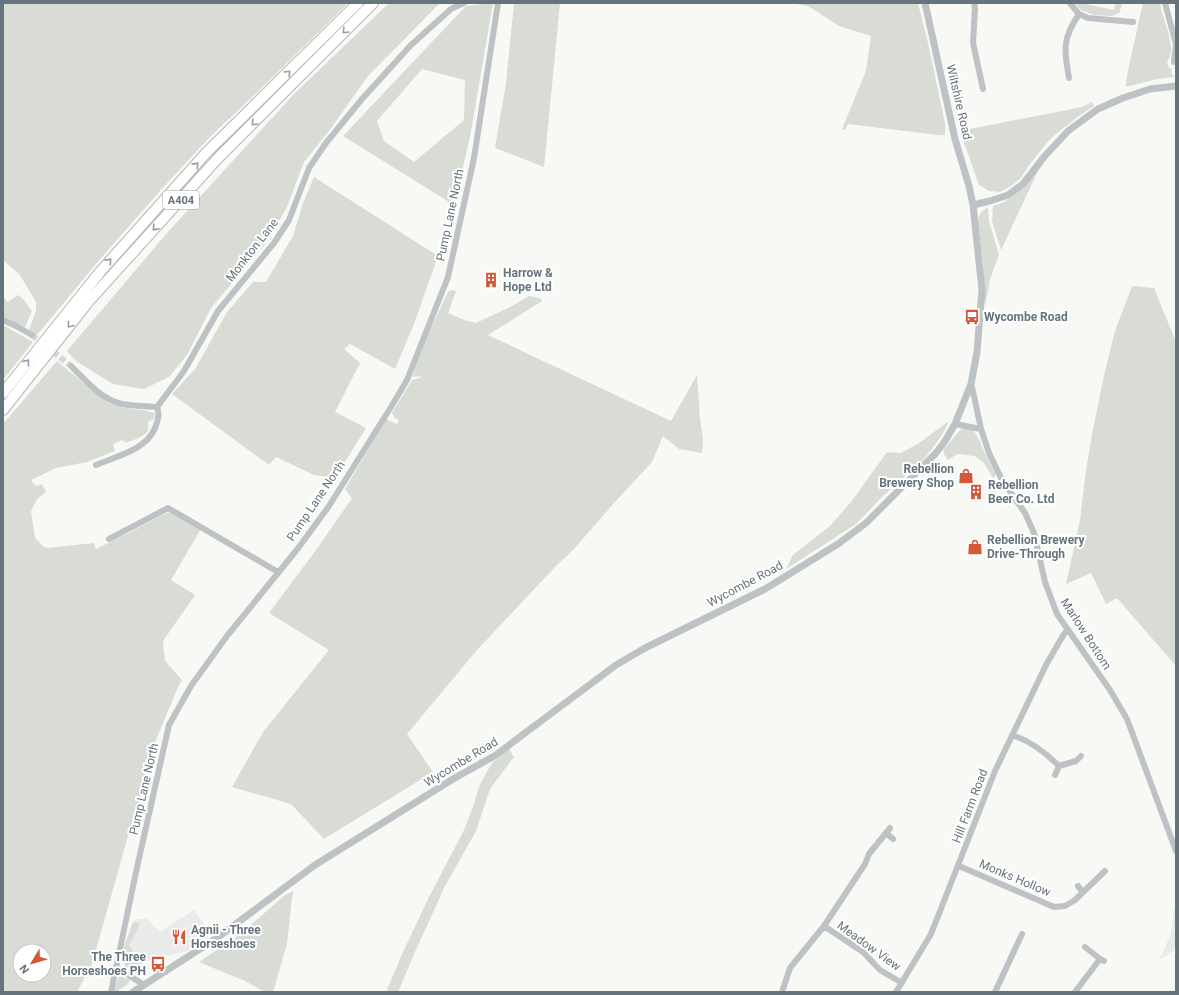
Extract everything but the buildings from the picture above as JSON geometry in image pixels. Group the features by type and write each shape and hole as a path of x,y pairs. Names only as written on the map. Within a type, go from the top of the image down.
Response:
{"highway":[{"name":"A404","path":"3,393 100,272 206,153 358,3"},
{"name":"A404","path":"3,410 89,301 219,157 373,3"}],"street":[{"name":"Monkton Lane","path":"157,407 184,371 218,311 274,243 289,220 310,168 326,143 362,99 412,45 451,9 464,3"},
{"name":"Pump Lane North","path":"111,992 169,725 191,686 227,636 329,506 407,380 448,277 474,158 498,3"},
{"name":"Wiltshire Road","path":"925,3 955,139 973,205"},
{"path":"974,3 976,8 973,43 983,89"},
{"path":"1070,3 1079,14 1088,18 1133,22"},
{"path":"1165,3 1173,19 1176,44 1174,62"},
{"path":"1069,78 1065,50 1066,38 1072,24 1079,14"},
{"path":"973,205 1008,195 1023,184 1044,157 1068,131 1098,109 1123,98 1150,89 1176,86"},
{"name":"Wycombe Road","path":"133,992 217,938 315,864 453,779 496,755 616,665 645,648 765,589 838,544 866,523 936,454 955,424 971,384 977,352 982,290 973,205"},
{"path":"3,320 32,335"},
{"path":"71,366 96,390 109,398 122,404 157,407 159,413 153,433 146,441 137,448 96,465"},
{"name":"Marlow Bottom","path":"971,384 981,429 989,453 1002,480 1025,513 1034,533 1045,582 1057,614 1110,690 1127,719 1176,851"},
{"path":"955,424 981,429"},
{"path":"108,539 168,508 278,572"},
{"name":"Hill Farm Road","path":"896,992 931,934 995,771 1047,664 1064,634 1068,630"},
{"path":"1012,735 1023,738 1044,751 1059,766"},
{"path":"1055,775 1059,766 1076,761 1081,756"},
{"name":"Meadow View","path":"782,992 790,968 853,887 869,854 890,828"},
{"path":"886,834 893,839"},
{"name":"Monks Hollow","path":"958,866 1054,907 1065,906 1075,900 1105,871"},
{"path":"1078,886 1084,892"},
{"name":"Meadow View","path":"824,926 863,952 880,970 902,983"},
{"path":"995,992 1022,934"},
{"path":"1016,947 1022,950"},
{"path":"1075,992 1102,960 1085,948"},
{"path":"116,967 144,985"}],"shaded area":[{"path":"3,3 348,3 210,137 101,258 37,335 29,330 36,311 36,302 20,275 3,260"},
{"path":"389,3 440,3 368,76 329,131 304,162 287,207 266,243 211,308 187,355 169,377 144,389 113,384 76,361 67,351 167,233 294,94"},
{"path":"493,3 470,137 454,205 343,136 466,6","holes":["422,69 465,80 464,120 414,162 384,141 377,121"]},
{"path":"514,3 560,3 544,167 495,148 506,83"},
{"path":"790,3 918,3 945,123 945,135 848,124 845,130 842,129 866,71 871,36 839,26 808,6"},
{"path":"1075,3 1114,10 1116,3 1122,5 1119,13 1112,16 1094,15 1081,10"},
{"path":"1143,3 1160,3 1171,48 1171,53 1167,63 1169,68 1172,69 1171,73 1175,77 1157,79 1126,87 1127,75"},
{"path":"1092,102 1094,106 1076,118 1050,139 1020,179 1011,186 1000,192 989,191 979,185 960,131 1082,107"},
{"path":"1049,153 1037,173 1001,250 992,221 993,206 1004,202 1022,189"},
{"path":"314,177 438,256 414,324 395,369 350,344 344,349 360,363 335,412 366,428 335,478 314,475 276,457 269,465 172,394 195,369 227,312 253,282 266,282 293,236 303,203"},
{"path":"988,207 989,221 999,255 990,279 985,307 983,263 978,221 981,213"},
{"path":"1132,286 1154,288 1176,342 1176,666 1117,598 1106,604 1091,573 1066,584 1080,520 1086,470 1105,371 1115,331"},
{"path":"451,290 456,291 448,313 464,320 476,323 529,296 540,298 542,301 488,335 671,421 697,375 703,439 702,453 679,449 663,436 652,462 574,549 555,567 477,650 407,734 433,772 324,839 291,804 232,787 263,732 329,650 269,613 319,546 352,498 345,489 386,419 397,424 399,420 395,418 392,413 412,380 420,378 421,376 413,377 414,371 429,332 448,292"},
{"path":"18,295 24,300 32,311 25,327 3,318 3,297 8,302"},
{"path":"3,325 33,342 3,380"},
{"path":"57,361 109,403 124,408 155,413 154,419 148,422 148,430 145,434 126,443 122,440 113,444 115,451 87,462 56,468 31,480 36,486 42,484 46,492 37,499 31,511 35,538 47,548 94,543 96,549 170,512 202,527 171,580 195,595 163,641 165,661 182,680 153,747 143,766 144,775 148,779 137,804 92,964 77,992 3,992 3,424"},
{"path":"949,421 942,435 925,458 881,498 856,524 786,569 793,555 830,526 851,502 887,452 901,453 919,443"},
{"path":"966,428 973,430 979,439 996,475 993,478 984,463 975,456 957,454 948,460 945,456 943,450 961,429"},
{"path":"509,749 514,757 490,789 476,831 445,886 398,992 386,992 429,897 464,830 480,784 492,763"},
{"path":"294,891 287,944 273,992 265,992 245,981 199,962 239,935 285,895"},
{"path":"1176,903 1176,949 1161,959 1160,957 1171,933"},
{"path":"194,910 211,934 193,948 141,963 129,949 135,919 147,919 160,932"},
{"path":"133,922 140,924 129,945 141,964 133,970 126,968 123,951"},
{"path":"123,975 125,978 130,979 128,984 116,992 114,990 119,976"}],"tunnel":[{"path":"32,335 71,366"}],"place":[{"name":"Harrow & Hope Ltd","path":"491,280"},
{"name":"Wycombe Road","path":"972,317"},
{"name":"Rebellion Brewery Shop","path":"966,476"},
{"name":"Rebellion Beer Co. Ltd","path":"976,492"},
{"name":"Rebellion Brewery Drive-Through","path":"975,547"},
{"name":"Agnii - Three Horseshoes","path":"179,937"},
{"name":"The Three Horseshoes PH","path":"158,964"}]}
